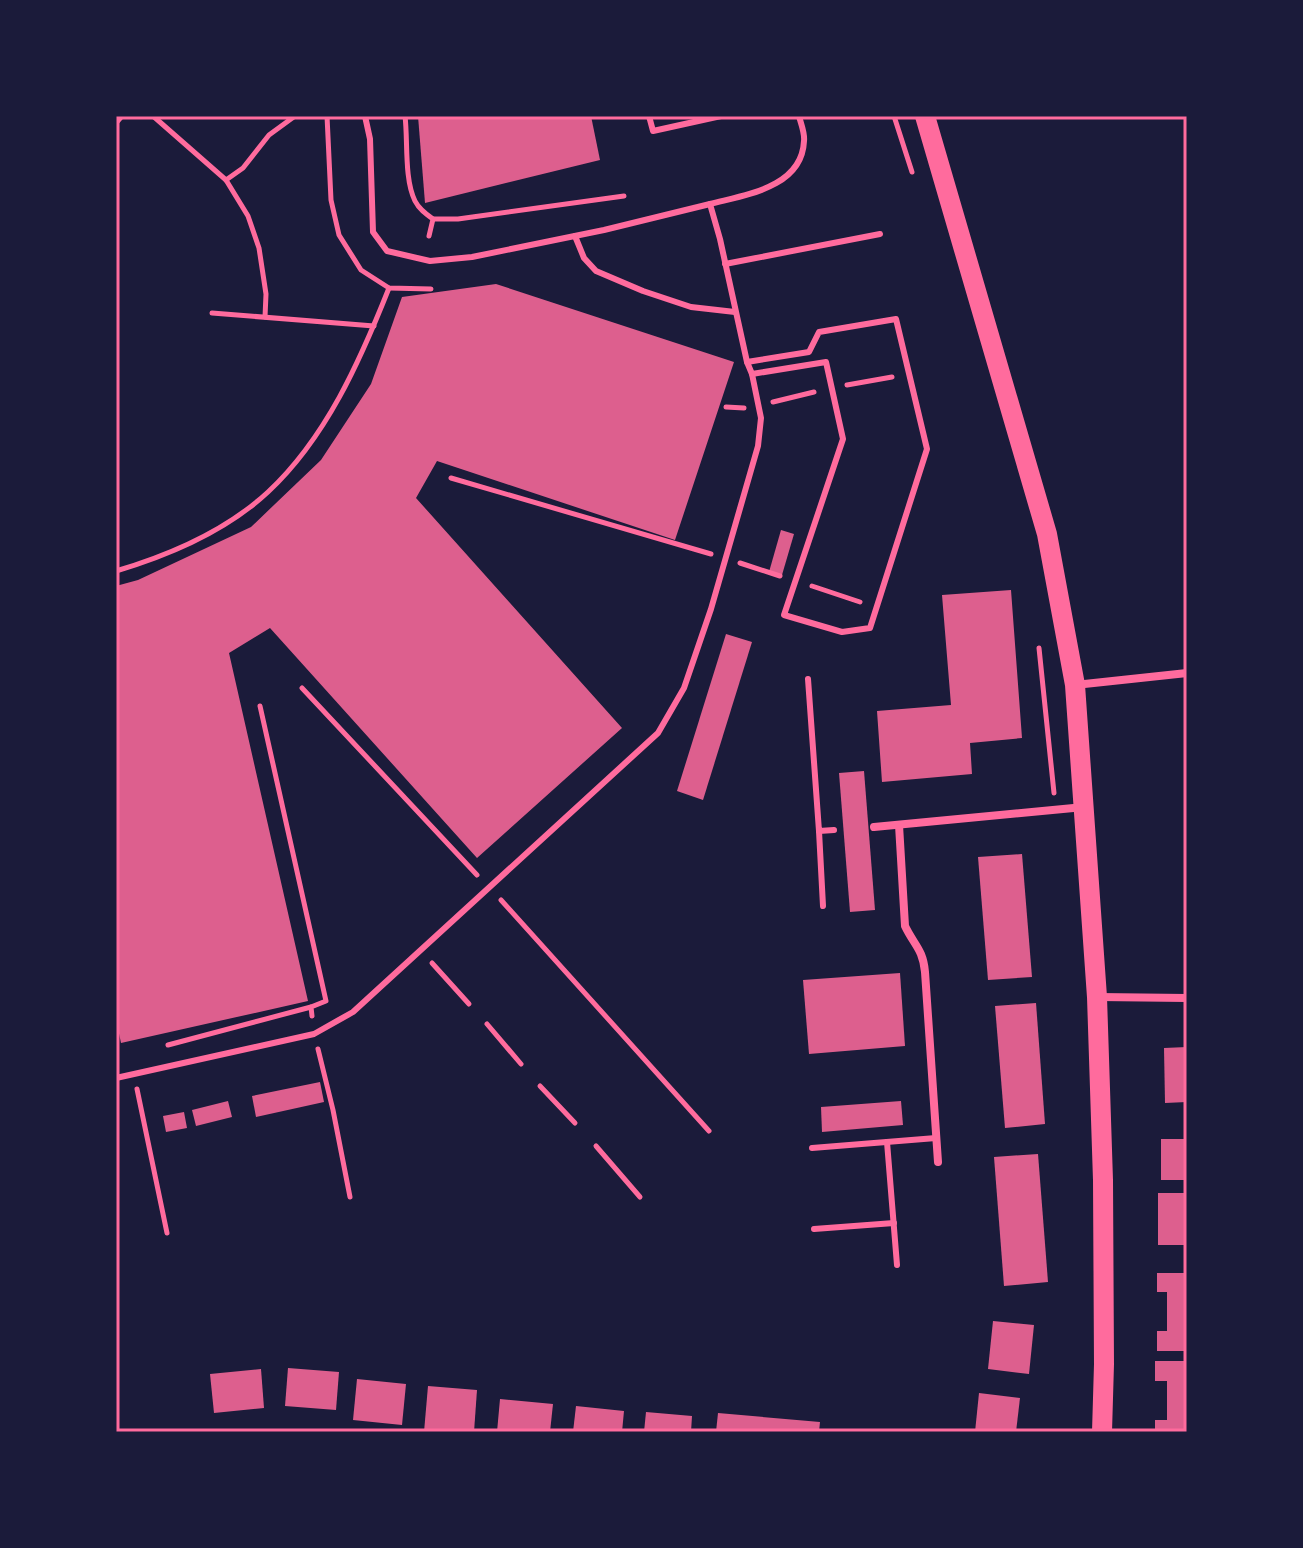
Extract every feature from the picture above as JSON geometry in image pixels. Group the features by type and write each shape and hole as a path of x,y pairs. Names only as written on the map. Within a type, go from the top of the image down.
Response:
{"main road":[{"path":"925,116 1047,534 1075,685 1097,997 1103,1196 1102,1432"}],"street":[{"path":"1075,685 1187,673"},
{"path":"874,827 1084,807"},
{"path":"899,825 905,926 923,954 938,1162"},
{"path":"1097,997 1187,998"}],"lane":[{"path":"365,116 370,139 373,232 387,251 430,261 472,257 575,236 764,190 789,175 800,160 805,140 799,116"},
{"path":"649,116 653,131 721,116"},
{"path":"116,1078 314,1034 353,1012 658,733 684,688 711,609 758,446 761,418 710,204"},
{"path":"725,264 880,234"},
{"path":"575,236 584,258 596,271 691,307 735,312"},
{"path":"747,362 809,352 819,332 896,319 927,449 870,628 842,632 784,615 843,439 826,362 752,374"},
{"path":"808,679 823,906"},
{"path":"819,831 834,830"},
{"path":"812,1148 936,1138"},
{"path":"887,1142 897,1265"},
{"path":"814,1229 894,1223"}],"path":[{"path":"116,123 122,116"},
{"path":"153,116 226,180 248,216 259,248 266,294 265,317"},
{"path":"226,180 243,168 269,135 295,116"},
{"path":"405,116 413,198 420,209 433,219 458,219 624,196"},
{"path":"894,116 913,175"},
{"path":"429,236 433,219"},
{"path":"116,571 182,548 225,525 267,493 304,452 336,404 389,288"},
{"path":"212,313 374,326"},
{"path":"451,478 796,580 877,608"},
{"path":"1038,638 1056,810"},
{"path":"302,688 545,947 709,1131"},
{"path":"161,1046 326,1001 260,706"},
{"path":"432,962 469,1004"},
{"path":"311,1007 314,1034 350,1197"},
{"path":"487,1024 521,1064"},
{"path":"133,1073 167,1233"},
{"path":"540,1086 575,1123"},
{"path":"596,1146 640,1197"}],"building":[{"path":"418,116 591,116 600,160 425,203"},
{"path":"496,284 734,362 675,540 437,461 416,498 622,728 477,858 270,628 229,653 308,1001 121,1043 116,1019 116,586 138,580 251,527 321,460 371,384 402,297"},
{"path":"781,530 794,534 782,575 769,572"},
{"path":"1011,590 1022,738 970,743 972,774 882,782 877,711 951,705 942,595"},
{"path":"726,634 752,642 703,800 677,791"},
{"path":"864,771 875,910 850,912 839,773"},
{"path":"1022,854 1032,977 988,980 978,857"},
{"path":"900,973 905,1046 809,1054 803,980"},
{"path":"1036,1003 1045,1124 1005,1128 995,1006"},
{"path":"1187,1047 1187,1102 1165,1103 1164,1048"},
{"path":"320,1082 324,1102 256,1117 252,1096"},
{"path":"228,1101 232,1117 196,1126 192,1110"},
{"path":"901,1101 903,1125 822,1132 821,1107"},
{"path":"184,1112 187,1128 166,1132 163,1116"},
{"path":"1161,1139 1187,1139 1187,1180 1161,1180"},
{"path":"1038,1154 1048,1282 1004,1286 994,1157"},
{"path":"1158,1193 1187,1193 1187,1245 1158,1245"},
{"path":"1157,1273 1187,1273 1187,1351 1157,1351 1157,1331 1167,1331 1167,1292 1157,1292"},
{"path":"993,1321 1034,1325 1029,1374 988,1369"},
{"path":"1155,1361 1187,1361 1187,1432 1155,1432 1155,1420 1167,1420 1167,1381 1155,1381"},
{"path":"288,1368 339,1372 336,1410 285,1406"},
{"path":"261,1369 264,1408 214,1413 210,1374"},
{"path":"357,1379 406,1384 402,1425 353,1420"},
{"path":"428,1386 477,1390 474,1432 424,1432"},
{"path":"979,1393 1020,1398 1016,1432 975,1432"},
{"path":"500,1399 553,1404 550,1432 497,1432"},
{"path":"576,1406 624,1411 622,1432 573,1432"},
{"path":"646,1412 692,1416 691,1432 644,1432"},
{"path":"718,1413 820,1422 819,1432 716,1432"}]}
